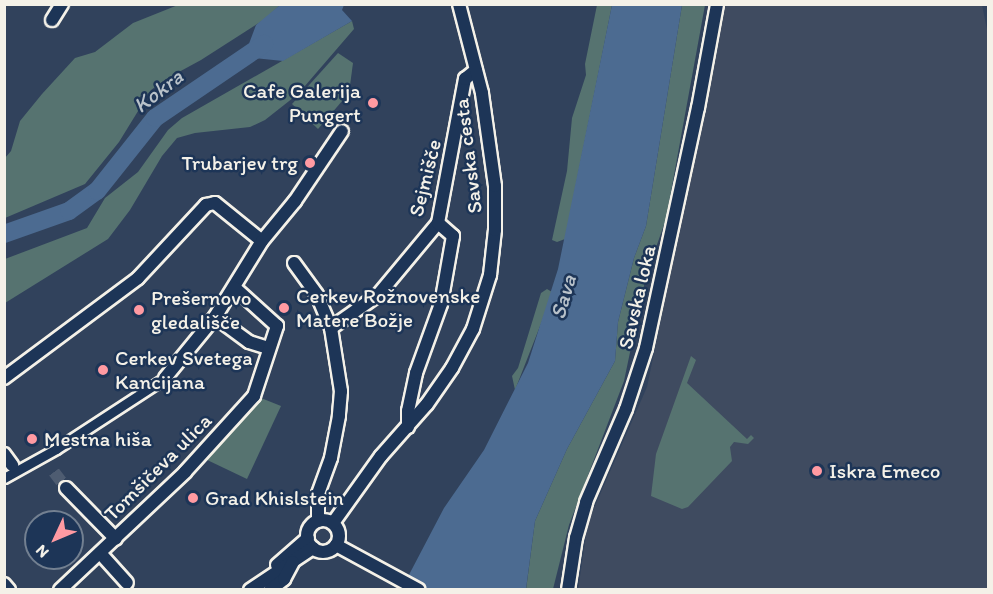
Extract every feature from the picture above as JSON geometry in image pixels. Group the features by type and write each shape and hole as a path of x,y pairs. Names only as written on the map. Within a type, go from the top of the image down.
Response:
{"street":[{"path":"52,20 62,4"},
{"name":"Savska cesta","path":"333,523 381,456 427,404 464,347 483,304 490,275 495,230 495,186 482,93 459,4"},
{"name":"Savska loka","path":"568,590 576,538 586,502 626,409 646,348 698,108 717,4"},
{"name":"Sejmišče","path":"331,328 378,295 438,223 465,80 476,70"},
{"path":"4,478 14,468 56,449 168,375 215,317 262,241 295,201 342,131"},
{"path":"4,378 138,278 206,205 215,203 262,241"},
{"name":"Savska cesta","path":"408,427 408,411 416,373 441,304 453,236 438,223"},
{"path":"294,263 317,295 331,328 341,391 339,417 331,458 318,494 318,521"},
{"name":"Tomšičeva ulica","path":"60,590 185,472 254,396 277,326 235,288"},
{"path":"215,317 249,342 269,348"},
{"path":"4,454 14,468"},
{"path":"66,488 116,538"},
{"path":"318,521 333,523 338,531 336,545 323,552 311,543 310,528 318,521"},
{"path":"250,590 266,585 293,555 311,543"},
{"path":"336,545 419,590"},
{"path":"100,554 127,583"},
{"path":"4,584 9,590"}],"shaded area":[{"path":"722,5 982,5 988,34 988,589 578,590 588,522 647,387 706,101"}],"green space":[{"path":"178,5 280,5 265,19 151,90 119,142 85,184 5,218 5,158 11,151 20,121 75,58 95,52 133,23"},
{"path":"597,5 612,5 565,239 557,242 552,240 567,171 572,118 586,75 585,64"},
{"path":"682,5 705,5 666,219 646,276 624,381 569,525 553,589 526,590 535,521 567,449 615,361 618,322 634,258 646,226"},
{"path":"352,21 354,29 298,94 265,120 250,127 195,133 177,138 162,156 130,210 108,239 5,303 5,259 87,228 105,198 138,172 168,130 182,118"},
{"path":"338,53 353,63 349,93 318,129 292,104"},
{"path":"547,289 552,292 515,390 512,376 518,368 541,293"},
{"path":"691,356 696,360 687,383 747,439 751,435 754,438 748,444 734,442 730,447 732,461 688,507 682,509 651,496 656,454"},
{"path":"256,396 281,406 247,479 203,458"}],"water":[{"path":"280,5 344,5 342,10 352,21 283,61 244,57 256,25"},
{"name":"Sava","path":"612,5 682,5 646,226 634,258 618,322 615,361 567,449 535,521 526,589 401,590 444,508 484,450 528,363 558,269"}],"waterway":[{"name":"Kokra","path":"4,234 69,211 97,191 155,118 264,44"}],"tunnel":[{"path":"54,472 66,488"}],"place":[{"name":"Cafe Galerija Pungert","path":"373,103"},
{"name":"Trubarjev trg","path":"310,163"},
{"name":"Cerkev Rožnovenske Matere Božje","path":"284,308"},
{"name":"Prešernovo gledališče","path":"139,310"},
{"name":"Cerkev Svetega Kancijana","path":"103,370"},
{"name":"Mestna hiša","path":"32,439"},
{"name":"Iskra Emeco","path":"817,471"},
{"name":"Grad Khislstein","path":"193,498"}]}
